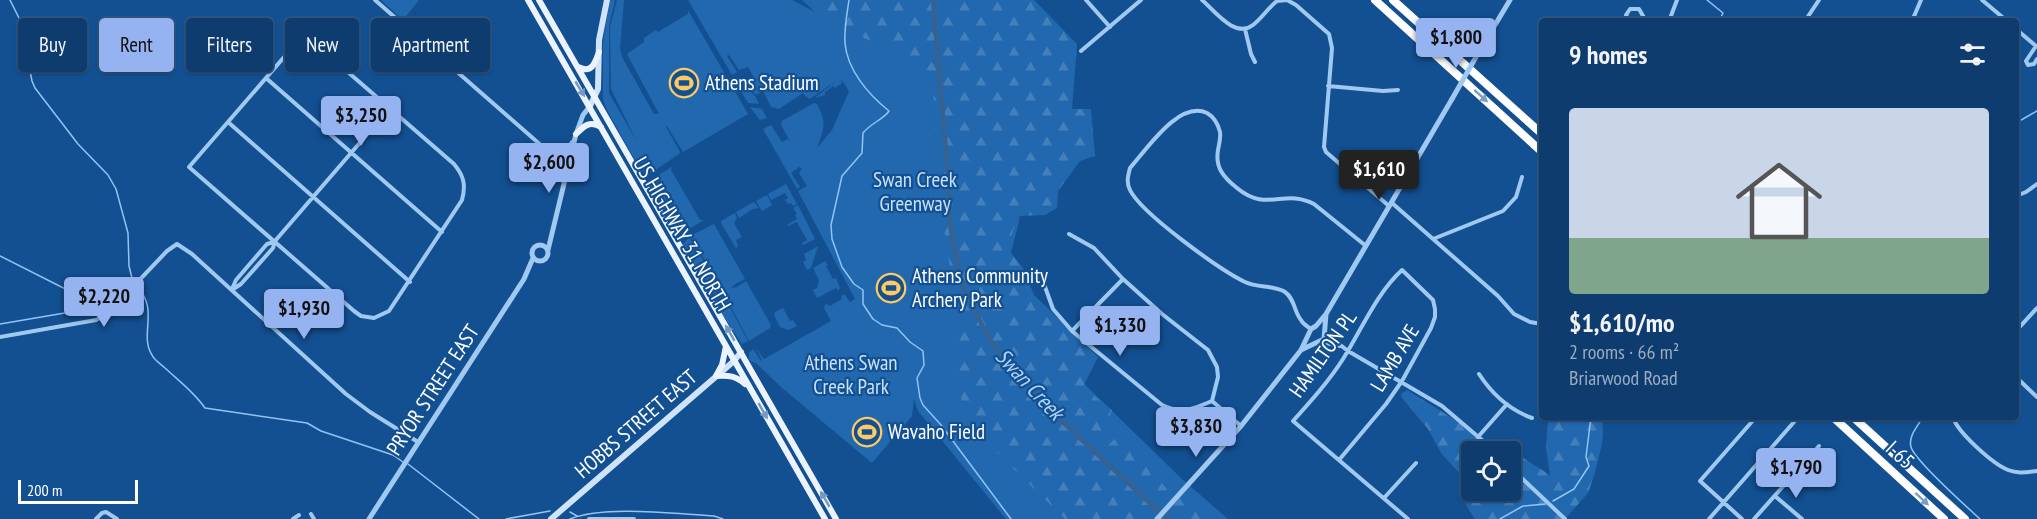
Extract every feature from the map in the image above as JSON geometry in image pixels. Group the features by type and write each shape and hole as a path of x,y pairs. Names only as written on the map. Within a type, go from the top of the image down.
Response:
{"highway":[{"path":"1375,0 1539,149"},
{"path":"1394,0 1539,131"},
{"name":"I-65","path":"1836,420 1944,519"},
{"path":"1856,420 1965,519"}],"main road":[{"name":"US HIGHWAY 31 NORTH","path":"528,0 825,519"},
{"name":"US HIGHWAY 31 NORTH","path":"539,0 836,519"},
{"path":"590,106 598,89 599,52 607,0"},
{"path":"578,67 590,69 594,66 599,52"},
{"path":"576,136 582,127 590,123 602,128"},
{"path":"716,376 722,365 726,346"},
{"name":"HOBBS STREET EAST","path":"552,518 734,361 741,352"},
{"path":"716,376 728,375 738,378 750,388"}],"street":[{"path":"375,0 395,18"},
{"path":"1086,0 1110,27"},
{"path":"1081,51 1141,0"},
{"path":"1202,0 1230,26 1245,29 1252,27 1277,1 1287,0 1322,28 1331,38 1332,48 1324,147 1326,152 1433,239 1498,296 1514,314 1539,324"},
{"path":"1157,519 1241,426 1301,350 1312,330 1326,314 1509,0"},
{"path":"1670,18 1677,0"},
{"path":"1807,18 1819,0"},
{"path":"1913,18 1921,0"},
{"path":"1982,0 2003,18"},
{"path":"1628,18 1626,15 1630,9 1639,9 1644,18"},
{"path":"1245,29 1255,62"},
{"path":"2019,31 2037,46 2026,61 2028,65 2034,64 2037,59"},
{"path":"304,34 461,172 464,180 462,200 389,311 374,318 361,316 189,167 266,78 304,34"},
{"path":"456,72 568,169"},
{"path":"266,78 442,232"},
{"path":"1328,86 1383,91 1398,90"},
{"path":"553,225 541,245 533,249 533,258 537,261 542,261 548,256 553,225 576,136 583,115 590,106"},
{"path":"232,290 236,280 267,244 275,241 389,109"},
{"path":"1340,346 1313,341 1312,330 1302,322 1291,298 1284,291 1256,286 1238,278 1210,260 1155,218 1134,197 1127,177 1130,168 1179,115 1193,111 1207,113 1217,123 1220,133 1217,162 1220,171 1236,188 1262,201 1296,198 1314,204 1366,246"},
{"path":"228,122 410,282"},
{"path":"550,154 563,155 576,136"},
{"path":"1433,239 1503,211 1516,197 1522,177"},
{"path":"2019,195 2037,184"},
{"path":"1069,234 1094,248 1123,279 1214,357 1218,377 1212,401"},
{"path":"0,337 96,320 109,312 167,251 177,244 192,254 346,394 419,443"},
{"path":"541,245 548,250"},
{"name":"PRYOR STREET EAST","path":"524,279 533,258"},
{"name":"PRYOR STREET EAST","path":"372,518 524,279 542,261"},
{"name":"HAMILTON PL","path":"1402,270 1384,289 1325,385 1293,421 1408,519"},
{"name":"LAMB AVE","path":"1339,460 1386,404 1402,381 1435,317 1436,309 1432,300 1402,270"},
{"path":"1072,331 1123,279"},
{"path":"1044,284 1053,309 1072,331 1162,405 1180,411 1190,410 1212,401"},
{"path":"2019,328 2037,308"},
{"path":"1301,350 1324,339 1326,314"},
{"path":"1312,330 1320,327 1340,346 1442,406 1486,441"},
{"path":"1479,374 1488,387 1516,412 1532,418"},
{"path":"2019,380 2037,397"},
{"path":"1212,401 1241,426"},
{"path":"1478,436 1507,404"},
{"path":"1742,519 1700,481 1753,420"},
{"path":"1954,420 1961,432 2006,469 2020,473 2037,471"},
{"path":"1709,519 1794,422"},
{"path":"1754,519 1818,446"},
{"path":"1384,498 1416,463"},
{"path":"1521,477 1565,519"},
{"path":"1775,496 1802,519"},
{"path":"96,519 106,512 117,519"},
{"path":"293,519 299,515"},
{"path":"589,519 634,519"}],"green space":[{"path":"381,0 419,0 405,18 401,18"},
{"name":"Athens Stadium","path":"610,0 615,0 609,26 609,93 637,142 611,89 610,27 617,0 624,0 620,48 622,57 654,114 659,114 627,54 656,30 658,32 688,14 688,10 748,114 683,152 667,126 679,154 654,171 643,151 652,172 646,174 641,171 603,99 603,42"},
{"name":"Swan Creek Greenway","path":"688,0 792,0 815,12 802,0 966,0 1023,150 1019,222 1005,275 1031,332 1181,478 1228,519 1006,519 918,411 914,399 912,416 872,463 757,364 749,360 749,353 753,349 762,360 755,347 764,359 831,321 824,308 826,304 830,306 842,299 841,296 844,294 850,302 855,299 798,191 807,186 799,173 802,169 799,167 791,173 800,187 797,189 763,129 771,125 782,142 788,139 791,143 781,125 782,121 814,103 817,104 822,117 823,131 817,148 832,130 849,91 841,79 842,83 835,88 833,86 825,92 825,95 815,98 837,80 810,99 803,93 779,109 771,107 763,91 756,95 747,86 756,81 748,67 739,70 729,55 727,56 737,72 732,75"},
{"path":"823,0 1034,0 1077,44 1072,109 1091,109 1095,156 1080,161 1058,191 1057,208 1045,215 1018,216 1007,248 1023,268 1034,295 1098,357 1083,387 1112,410 1102,438 1106,448 1118,435 1167,489 1157,505 1142,505 1144,519 1065,519 964,420 953,332 959,324 941,211 932,73 822,16"},
{"path":"746,87 759,104 748,103 741,91"},
{"path":"750,107 762,109 767,118 760,120"},
{"path":"672,167 671,170 700,220 704,220 687,230 657,176"},
{"path":"655,177 685,231 681,233 674,230 649,187 650,181"},
{"path":"786,184 797,204 793,206 785,200 788,198 785,193 771,200 768,194"},
{"path":"767,195 772,205 762,211 756,201"},
{"path":"754,202 759,208 739,218 736,212"},
{"path":"798,205 815,239 803,245 802,243 807,240 797,222 787,225 797,219 793,208"},
{"path":"735,213 737,218 734,223 742,237 736,240 738,246 736,248 721,223"},
{"path":"714,224 745,279 731,288 746,281 771,325 770,328 749,341 713,273 690,236"},
{"path":"689,237 748,341 742,344 719,310 682,246"},
{"path":"818,246 811,268 807,270 803,262 806,260 804,254"},
{"path":"825,261 840,288 838,291 836,288 817,298 813,290 817,288 819,280 813,268"},
{"path":"783,308 790,321 793,320 797,326 788,330 780,327 774,315"},
{"path":"1407,390 1463,425 1478,438 1476,441 1461,441 1461,475 1441,453 1428,429 1401,394"},
{"path":"1548,420 1602,420 1602,444 1588,493 1565,519 1475,519 1464,501 1521,501 1521,457 1550,475 1546,448"},
{"path":"1186,491 1222,519 1161,519"}],"waterway":[{"path":"10,0 20,20 35,88 78,144 108,175 116,189 128,233 129,266 133,282"},
{"path":"849,0 845,38 850,63 867,90 889,111 863,133 862,153 842,176 831,225 832,239 842,267 854,284 863,290 863,304 873,319 882,325 897,328 910,342 923,351 924,365 917,378 923,405 941,425 1011,519"},
{"name":"Swan Creek","path":"933,0 950,225 965,292 990,340 1016,374 1052,412 1167,519"},
{"path":"1707,0 1723,13 1720,18"},
{"path":"2019,121 2037,111"},
{"path":"0,256 99,306"},
{"path":"0,324 100,307 130,281"},
{"path":"138,288 147,305 147,339 153,357 205,408 307,423 321,431 393,455 403,462"},
{"path":"1553,501 1574,489 1589,466 1586,457 1591,420"},
{"path":"1921,420 1910,443 1915,454 1942,484 1980,519"},
{"path":"408,464 479,519"},
{"path":"1500,519 1523,506 1545,504"},
{"path":"506,519 550,511"},
{"path":"570,519 602,512 621,511 714,516 723,519"},
{"path":"570,512 577,516"}],"place":[{"name":"Athens Stadium","path":"684,83"},
{"name":"Athens Community Archery Park","path":"891,288"},
{"name":"Wavaho Field","path":"867,432"}],"park label":[{"name":"Athens Swan Creek Park","path":"851,375"}]}
